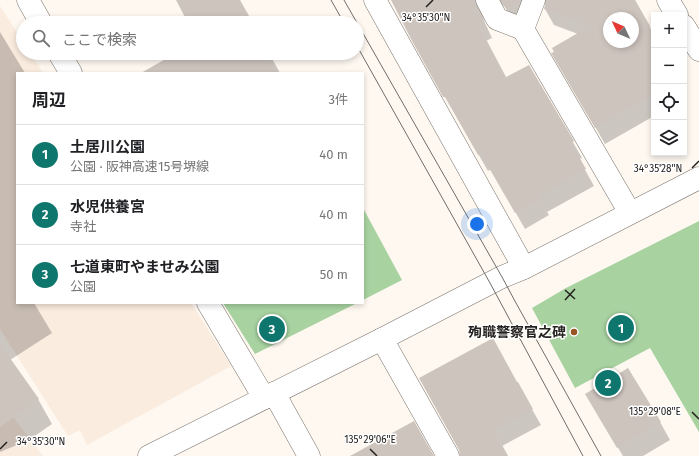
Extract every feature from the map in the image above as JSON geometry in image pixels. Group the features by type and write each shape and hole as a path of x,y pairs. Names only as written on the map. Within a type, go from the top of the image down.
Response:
{"main road":[{"path":"28,0 37,16"},
{"path":"375,0 524,268"},
{"path":"487,0 497,19 523,30 630,213"},
{"path":"523,30 534,0"},
{"path":"668,0 675,12"},
{"path":"687,31 699,50"},
{"path":"63,60 70,72"},
{"path":"149,456 382,339 502,276 524,268 699,178"},
{"path":"209,304 308,456"},
{"path":"382,339 448,456"}],"shaded area":[{"path":"0,6 16,31 16,60 35,60 42,72 16,72 16,304 192,304 231,366 87,445 80,430 68,436 0,329"},
{"path":"0,400 43,456 0,456"}],"green space":[{"path":"364,210 402,280 364,299"},
{"path":"699,221 699,432 650,348 575,388 532,308 566,288"},
{"path":"224,304 355,304 255,354"}],"building":[{"path":"176,0 240,0 249,16 184,16"},
{"path":"391,0 475,0 476,6 484,21 478,24 506,77 529,65 574,141 571,143 586,169 539,196 541,199 515,213 481,154 478,155 445,97 443,97"},
{"path":"501,0 521,0 519,3 507,9"},
{"path":"546,0 635,0 651,29 651,96 595,128 551,53 554,52 552,48 590,26 544,9"},
{"path":"164,60 268,60 274,72 143,72"},
{"path":"493,338 533,409 494,430 508,456 460,456 459,450 419,378"},
{"path":"0,344 39,399 0,427"},
{"path":"628,368 661,422 617,448 585,394"},
{"path":"414,421 434,456 350,456"}],"tram line":[{"path":"331,0 340,16"},
{"path":"344,0 353,16"},
{"path":"364,35 502,277 601,456"},
{"path":"364,58 490,283 583,456"}],"place":[{"name":"土居川公園","path":"621,328"},
{"name":"七道東町やませみ公園","path":"272,329"},
{"name":"殉職警察官之碑","path":"574,332"},
{"name":"水児供養宮","path":"608,383"}]}
